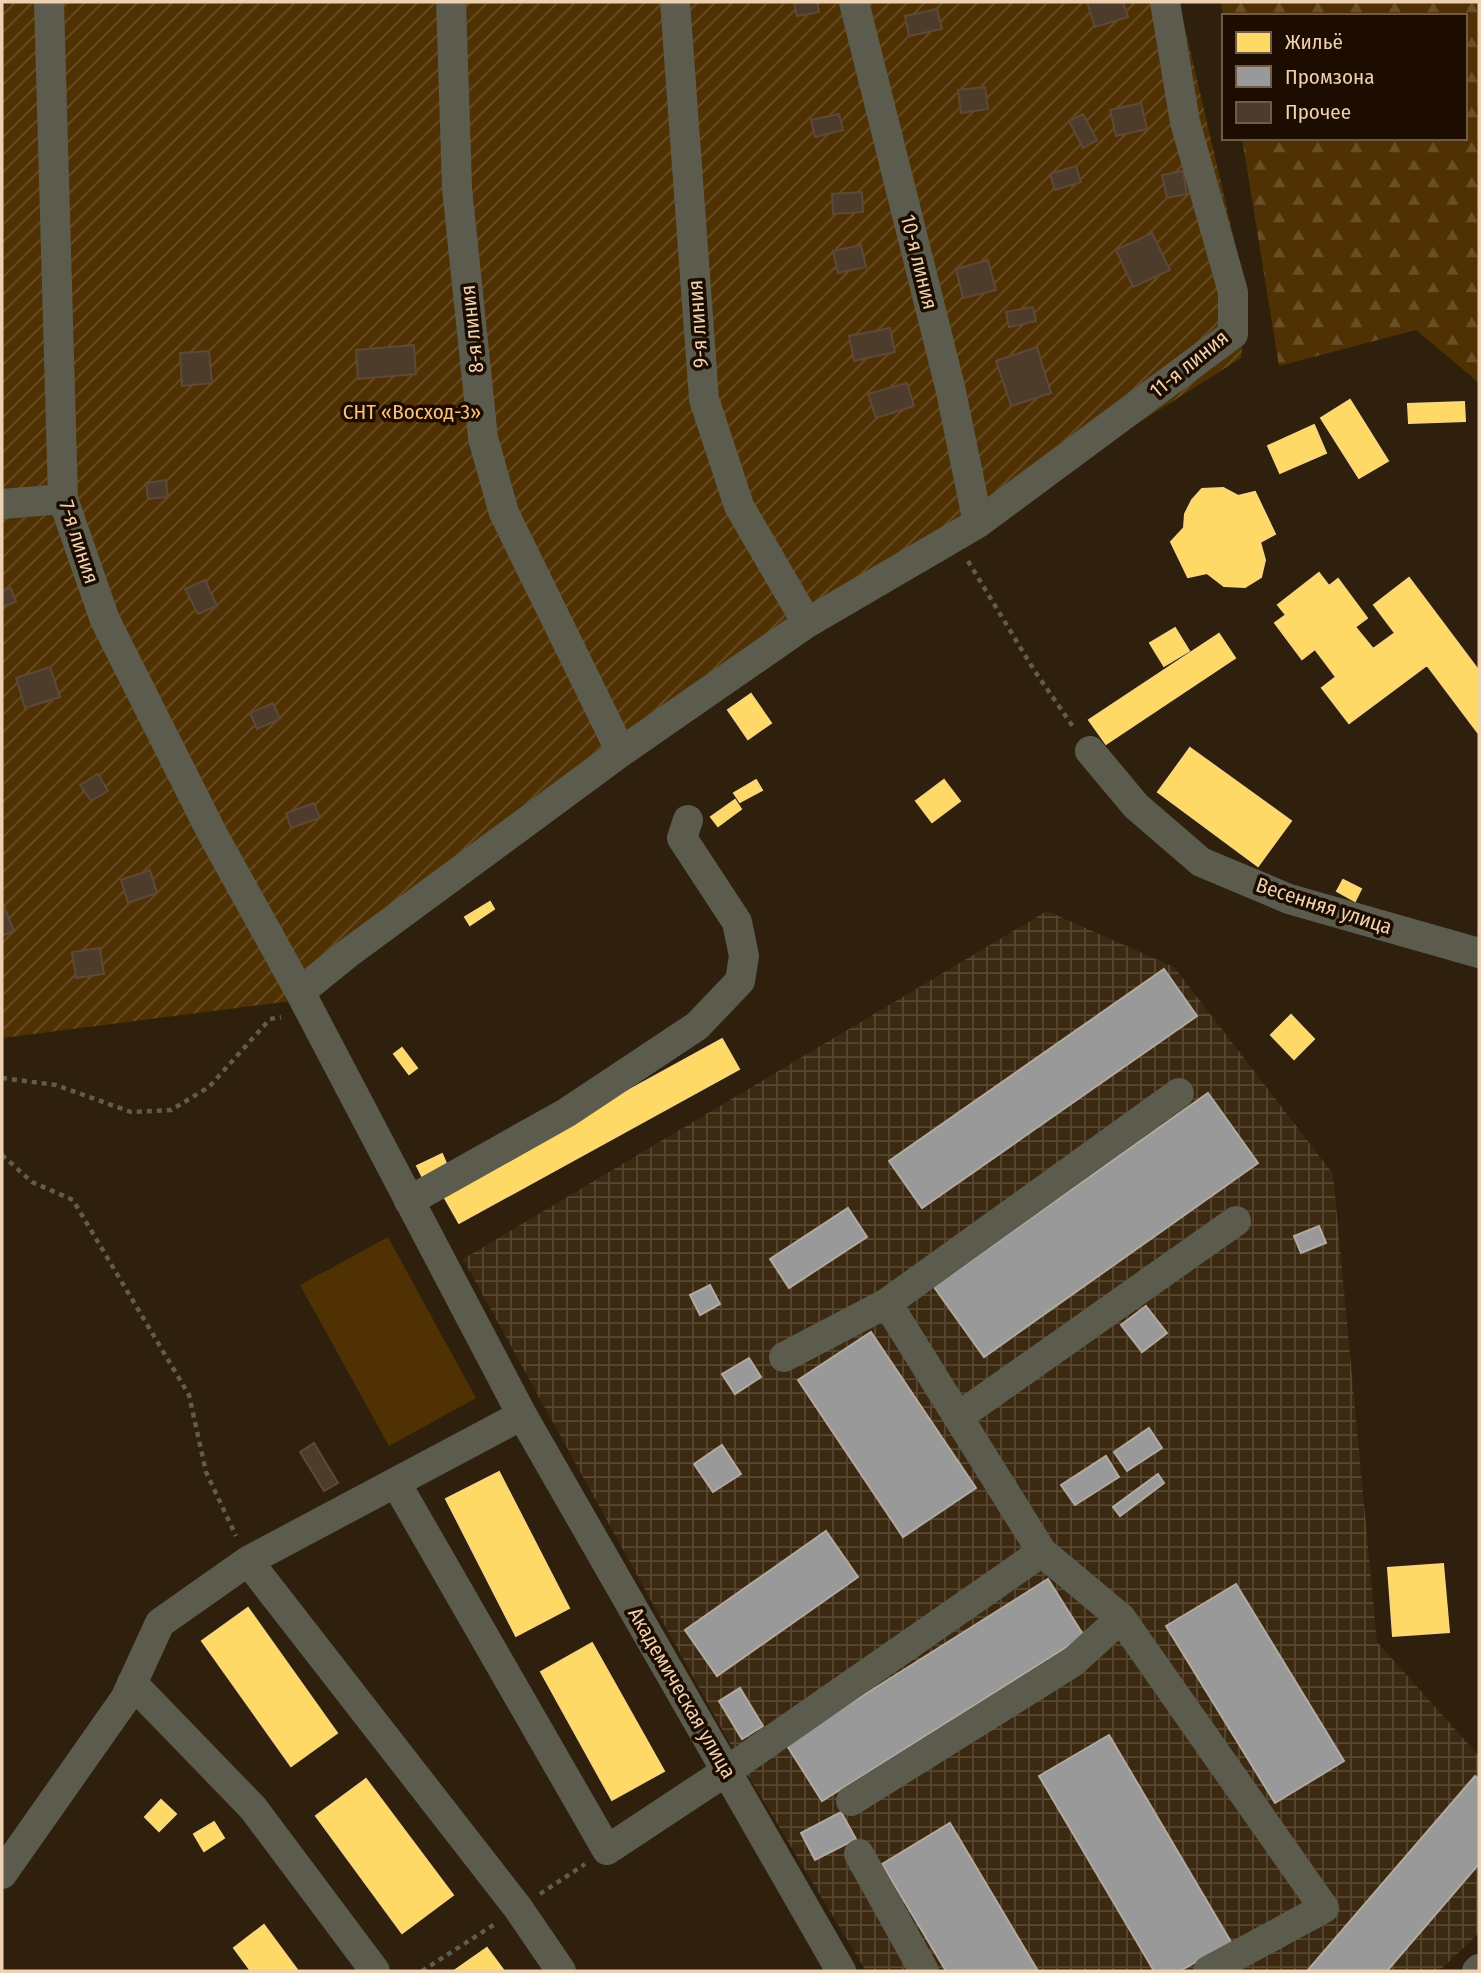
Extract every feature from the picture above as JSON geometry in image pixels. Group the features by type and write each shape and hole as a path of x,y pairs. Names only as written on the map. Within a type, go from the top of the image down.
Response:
{"street":[{"name":"7-я линия","path":"48,2 63,499 105,620 212,834 304,1000 409,1201"},
{"name":"8-я линия","path":"451,2 457,188 483,438 505,513 621,752"},
{"name":"9-я линия","path":"675,2 704,399 739,506 807,623"},
{"name":"10-я линия","path":"854,2 950,387 978,523"},
{"name":"11-я линия","path":"978,523 1233,334 1233,292 1185,122 1165,2"},
{"path":"2,504 63,499"},
{"path":"304,1000 347,954 621,752 807,623 978,523"},
{"name":"Весенняя улица","path":"1090,751 1136,806 1201,862 1289,899 1479,953"},
{"path":"409,1201 588,1099 697,1026 740,981 744,956 737,922 681,838 688,820"},
{"path":"784,1357 887,1303 1179,1093"},
{"name":"Академическая улица","path":"409,1201 522,1415 727,1771 832,1967"},
{"path":"958,1417 1236,1221"},
{"path":"887,1303 1042,1552 1121,1618 1324,1908 1208,1971"},
{"path":"2,1874 125,1699 160,1623 248,1561 522,1415"},
{"path":"396,1483 607,1850 727,1771 1042,1552"},
{"path":"248,1561 518,1908 561,1971"},
{"path":"852,1801 1073,1662 1121,1618"},
{"path":"132,1683 253,1808 375,1971"},
{"path":"859,1854 924,1971"}],"path":[{"path":"967,560 1034,670 1090,751"},
{"path":"2,1078 57,1085 131,1112 171,1111 209,1087 270,1019 304,1000"},
{"path":"3,1157 32,1181 73,1200 189,1395 206,1472 248,1561"}],"shaded area":[{"path":"1047,911 1174,967 1333,1174 1377,1642 1479,1756 1479,1933 1439,1971 866,1971 740,1762 463,1259"}],"green space":[{"name":"СНТ «Восход-3»","path":"2,2 1179,2 1248,299 1241,358 810,632 299,1000 2,1038"},
{"path":"1221,2 1479,2 1479,383 1416,330 1279,366 1242,140 1467,140 1467,14 1223,14"},
{"path":"388,1237 476,1398 389,1446 300,1285"}],"building: Жильё":[{"path":"1350,400 1388,461 1359,478 1321,418"},
{"path":"1464,402 1465,421 1409,423 1408,404"},
{"path":"1314,425 1326,453 1280,473 1268,446"},
{"path":"1223,488 1238,496 1255,492 1275,534 1260,542 1265,560 1261,577 1245,587 1224,586 1207,573 1188,577 1171,542 1184,528 1185,514 1202,489"},
{"path":"1319,573 1329,586 1338,579 1367,618 1355,627 1373,649 1395,633 1374,605 1409,578 1479,671 1479,734 1427,665 1349,723 1322,688 1336,677 1315,649 1302,659 1275,623 1286,615 1278,605"},
{"path":"1175,628 1189,651 1164,666 1150,643"},
{"path":"1219,634 1235,658 1106,744 1089,720"},
{"path":"751,694 771,723 748,739 728,710"},
{"path":"1190,748 1291,821 1258,866 1158,792"},
{"path":"756,780 762,790 740,802 734,793"},
{"path":"944,780 960,801 932,822 916,801"},
{"path":"735,800 741,809 718,826 711,817"},
{"path":"1343,880 1361,889 1355,901 1337,891"},
{"path":"490,902 494,909 470,925 465,917"},
{"path":"1291,1015 1314,1039 1294,1059 1271,1035"},
{"path":"722,1039 739,1069 459,1223 442,1193"},
{"path":"402,1048 417,1068 409,1074 394,1054"},
{"path":"442,1154 448,1168 424,1180 417,1166"},
{"path":"499,1472 569,1608 516,1636 446,1499"},
{"path":"1443,1564 1449,1632 1393,1636 1388,1568"},
{"path":"248,1608 337,1733 291,1766 202,1641"},
{"path":"592,1643 664,1771 612,1800 541,1672"},
{"path":"366,1779 453,1895 402,1933 316,1816"},
{"path":"161,1800 176,1814 159,1831 145,1817"},
{"path":"214,1822 224,1838 204,1851 194,1834"},
{"path":"264,1925 298,1971 251,1971 234,1948"},
{"path":"487,1948 504,1971 454,1971"}],"building: Промзона":[{"path":"1164,969 1197,1016 922,1208 889,1161"},
{"path":"1208,1093 1258,1163 984,1357 934,1287"},
{"path":"848,1208 867,1237 789,1288 770,1259"},
{"path":"1319,1226 1326,1243 1301,1253 1294,1236"},
{"path":"710,1285 720,1304 700,1315 690,1295"},
{"path":"1146,1306 1167,1333 1142,1352 1121,1325"},
{"path":"871,1332 976,1488 903,1537 798,1380"},
{"path":"749,1358 761,1377 735,1394 722,1374"},
{"path":"1149,1428 1162,1448 1127,1471 1114,1452"},
{"path":"722,1445 741,1474 713,1492 694,1464"},
{"path":"1106,1456 1119,1477 1075,1505 1061,1485"},
{"path":"1158,1474 1164,1483 1120,1516 1113,1507"},
{"path":"826,1531 858,1577 717,1676 685,1630"},
{"path":"1048,1579 1084,1636 822,1801 786,1744"},
{"path":"1236,1584 1344,1761 1275,1803 1166,1626"},
{"path":"740,1688 763,1726 742,1739 719,1701"},
{"path":"1109,1735 1231,1942 1180,1971 1154,1971 1039,1776"},
{"path":"1475,1776 1479,1779 1479,1864 1387,1971 1307,1971"},
{"path":"841,1812 856,1839 815,1860 801,1833"},
{"path":"950,1823 1038,1971 946,1971 882,1864"}],"building: Прочее":[{"path":"794,2 817,2 819,12 797,16"},
{"path":"1087,2 1123,2 1128,17 1095,27"},
{"path":"937,9 942,29 909,36 905,16"},
{"path":"985,87 988,109 961,113 958,90"},
{"path":"1141,103 1147,129 1116,136 1110,110"},
{"path":"839,114 843,130 815,137 811,120"},
{"path":"1083,114 1097,140 1083,148 1069,121"},
{"path":"1076,166 1081,182 1055,190 1050,174"},
{"path":"1183,171 1187,194 1167,198 1162,175"},
{"path":"862,192 863,212 833,214 832,194"},
{"path":"1152,233 1170,270 1133,287 1116,250"},
{"path":"861,245 866,267 838,273 833,251"},
{"path":"988,260 996,290 963,298 956,269"},
{"path":"1033,307 1036,321 1009,327 1006,312"},
{"path":"890,328 895,352 854,361 849,336"},
{"path":"414,345 416,374 358,379 356,350"},
{"path":"1037,347 1051,393 1011,406 996,361"},
{"path":"209,351 212,383 182,386 180,353"},
{"path":"907,383 914,406 876,418 868,394"},
{"path":"166,480 168,497 148,499 146,483"},
{"path":"205,580 217,606 198,614 185,589"},
{"path":"11,588 16,602 2,607 2,591"},
{"path":"50,667 60,697 25,708 16,678"},
{"path":"273,703 280,719 257,729 250,713"},
{"path":"98,774 108,791 91,801 80,785"},
{"path":"314,803 320,818 291,828 286,813"},
{"path":"150,870 157,893 128,903 121,880"},
{"path":"2,902 14,931 2,936"},
{"path":"100,948 104,974 76,978 72,952"},
{"path":"314,1443 338,1483 324,1491 300,1452"}]}
